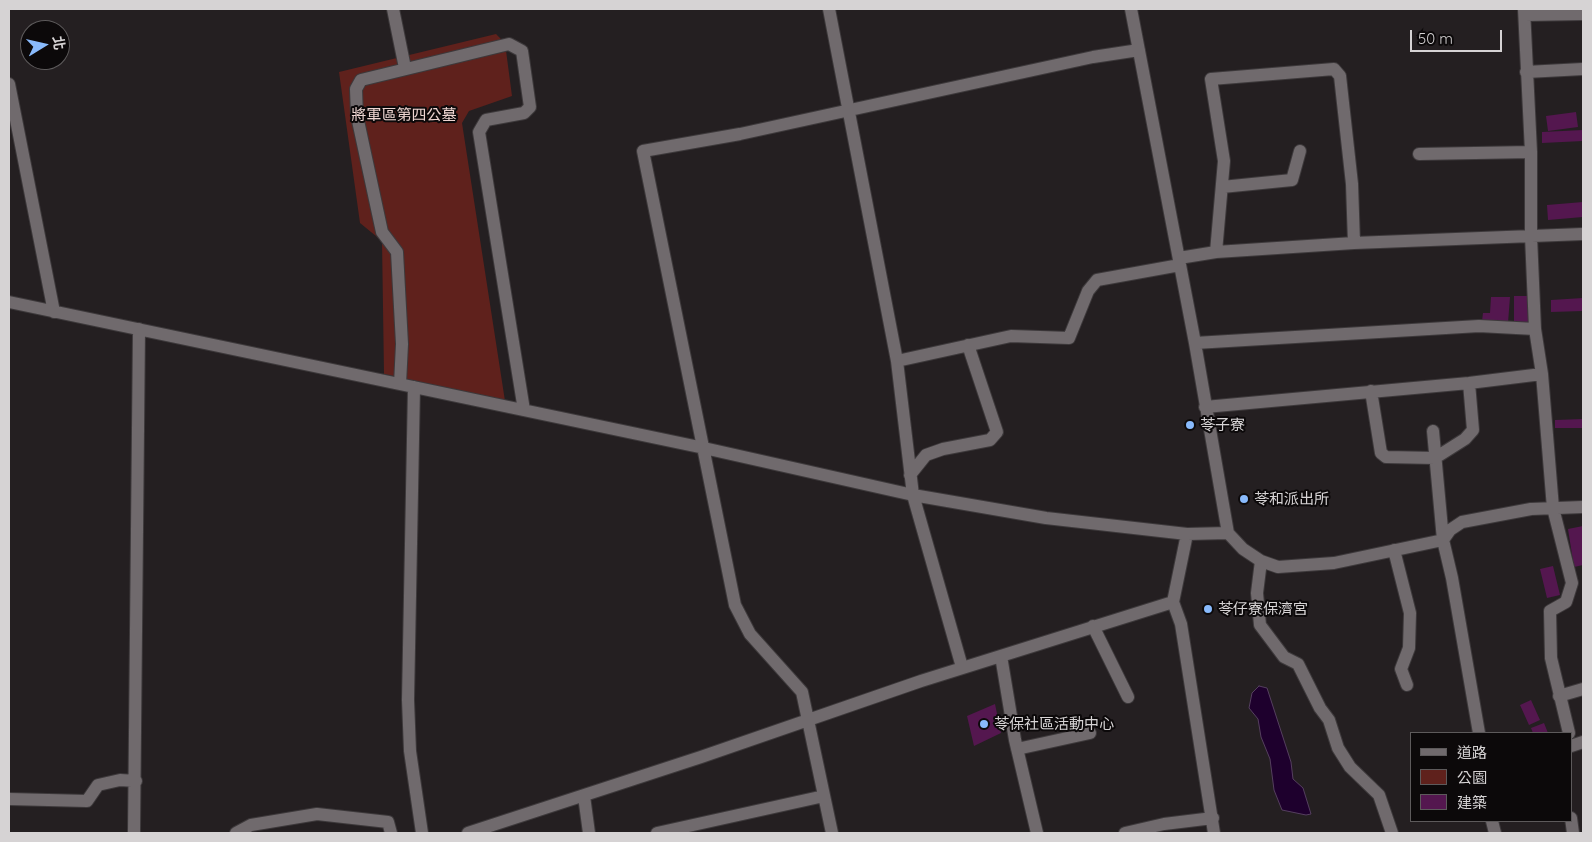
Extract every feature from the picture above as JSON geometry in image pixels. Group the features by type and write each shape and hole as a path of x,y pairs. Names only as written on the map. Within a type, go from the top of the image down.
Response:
{"street":[{"path":"393,9 405,68"},
{"path":"829,9 897,362 913,496 962,668"},
{"path":"1131,9 1180,261 1228,533 1243,549 1261,561 1278,568 1334,563 1443,540 1450,530 1462,522 1531,509 1583,507"},
{"path":"1570,732 1551,658 1550,611 1566,602 1572,583 1553,508 1542,374 1535,328 1531,236 1531,152 1524,12 1583,14"},
{"path":"400,384 402,344 397,252 382,232 357,116 356,89 361,80 509,44 522,51 530,107 524,113 486,120 479,132 524,410"},
{"path":"832,833 802,692 750,634 735,605 643,151 740,134 849,109 1139,50"},
{"path":"1216,252 1224,161 1211,79 1334,69 1340,76 1342,86 1352,184 1354,243"},
{"path":"1526,72 1583,69"},
{"path":"9,84 54,312"},
{"path":"1222,186 1292,180 1300,151"},
{"path":"1419,154 1531,152"},
{"path":"897,362 1011,336 1069,338 1088,291 1097,280 1216,252 1354,243 1583,234"},
{"path":"9,302 704,448 913,496 1046,518 1187,534 1228,533"},
{"path":"1195,343 1479,326 1535,328"},
{"path":"134,833 139,329"},
{"path":"910,475 926,455 943,449 990,440 997,432 968,345"},
{"path":"1205,408 1469,383 1542,374"},
{"path":"1371,391 1381,452 1386,457 1435,458 1465,439 1473,430 1469,383"},
{"path":"414,387 408,700 410,751 422,833"},
{"path":"1433,431 1443,540 1452,578 1479,732"},
{"path":"1187,534 1173,602 1181,624 1214,833"},
{"path":"1394,550 1410,613 1409,648 1401,669 1407,685"},
{"path":"1261,561 1257,593 1260,625 1284,657 1298,664 1320,708 1329,720 1338,748 1356,773 1379,795 1392,833"},
{"path":"468,833 808,722 962,668 1173,602"},
{"path":"1093,626 1128,697"},
{"path":"1001,656 1017,749 1036,833"},
{"path":"1560,696 1583,689"},
{"path":"1017,749 1090,733"},
{"path":"9,799 87,801 98,785 120,780 136,781"},
{"path":"584,796 589,833"},
{"path":"656,833 824,796"},
{"path":"236,833 251,825 317,814 388,822 391,833"},
{"path":"1125,833 1164,824 1213,818"}],"green space":[{"name":"將軍區第四公墓","path":"496,34 505,43 512,96 469,111 462,123 505,401 384,374 382,241 360,223 339,72"}],"shaded area":[{"path":"1259,686 1267,688 1291,762 1293,779 1303,788 1311,814 1306,815 1282,810 1274,790 1270,759 1261,737 1258,719 1249,708 1252,693"}],"building":[{"path":"1576,112 1578,127 1548,131 1546,116"},
{"path":"1583,130 1583,141 1542,143 1542,132"},
{"path":"1583,202 1583,217 1548,220 1547,205"},
{"path":"1514,296 1528,296 1528,324 1514,323"},
{"path":"1491,297 1510,297 1508,323 1482,321 1483,313 1490,313"},
{"path":"1583,298 1583,311 1551,312 1551,300"},
{"path":"1583,419 1583,428 1555,428 1555,420"},
{"path":"1583,526 1583,565 1574,567 1568,529"},
{"path":"1553,566 1560,595 1547,598 1540,569"},
{"path":"1531,700 1540,720 1529,725 1520,705"},
{"name":"苓保社區活動中心","path":"995,704 1001,733 974,746 967,716"},
{"path":"1544,723 1548,732 1533,732 1531,728"}],"place":[{"name":"苓子寮","path":"1190,425"},
{"name":"苓和派出所","path":"1244,499"},
{"name":"苓仔寮保濟宮","path":"1208,609"},
{"name":"苓保社區活動中心","path":"984,724"}]}
